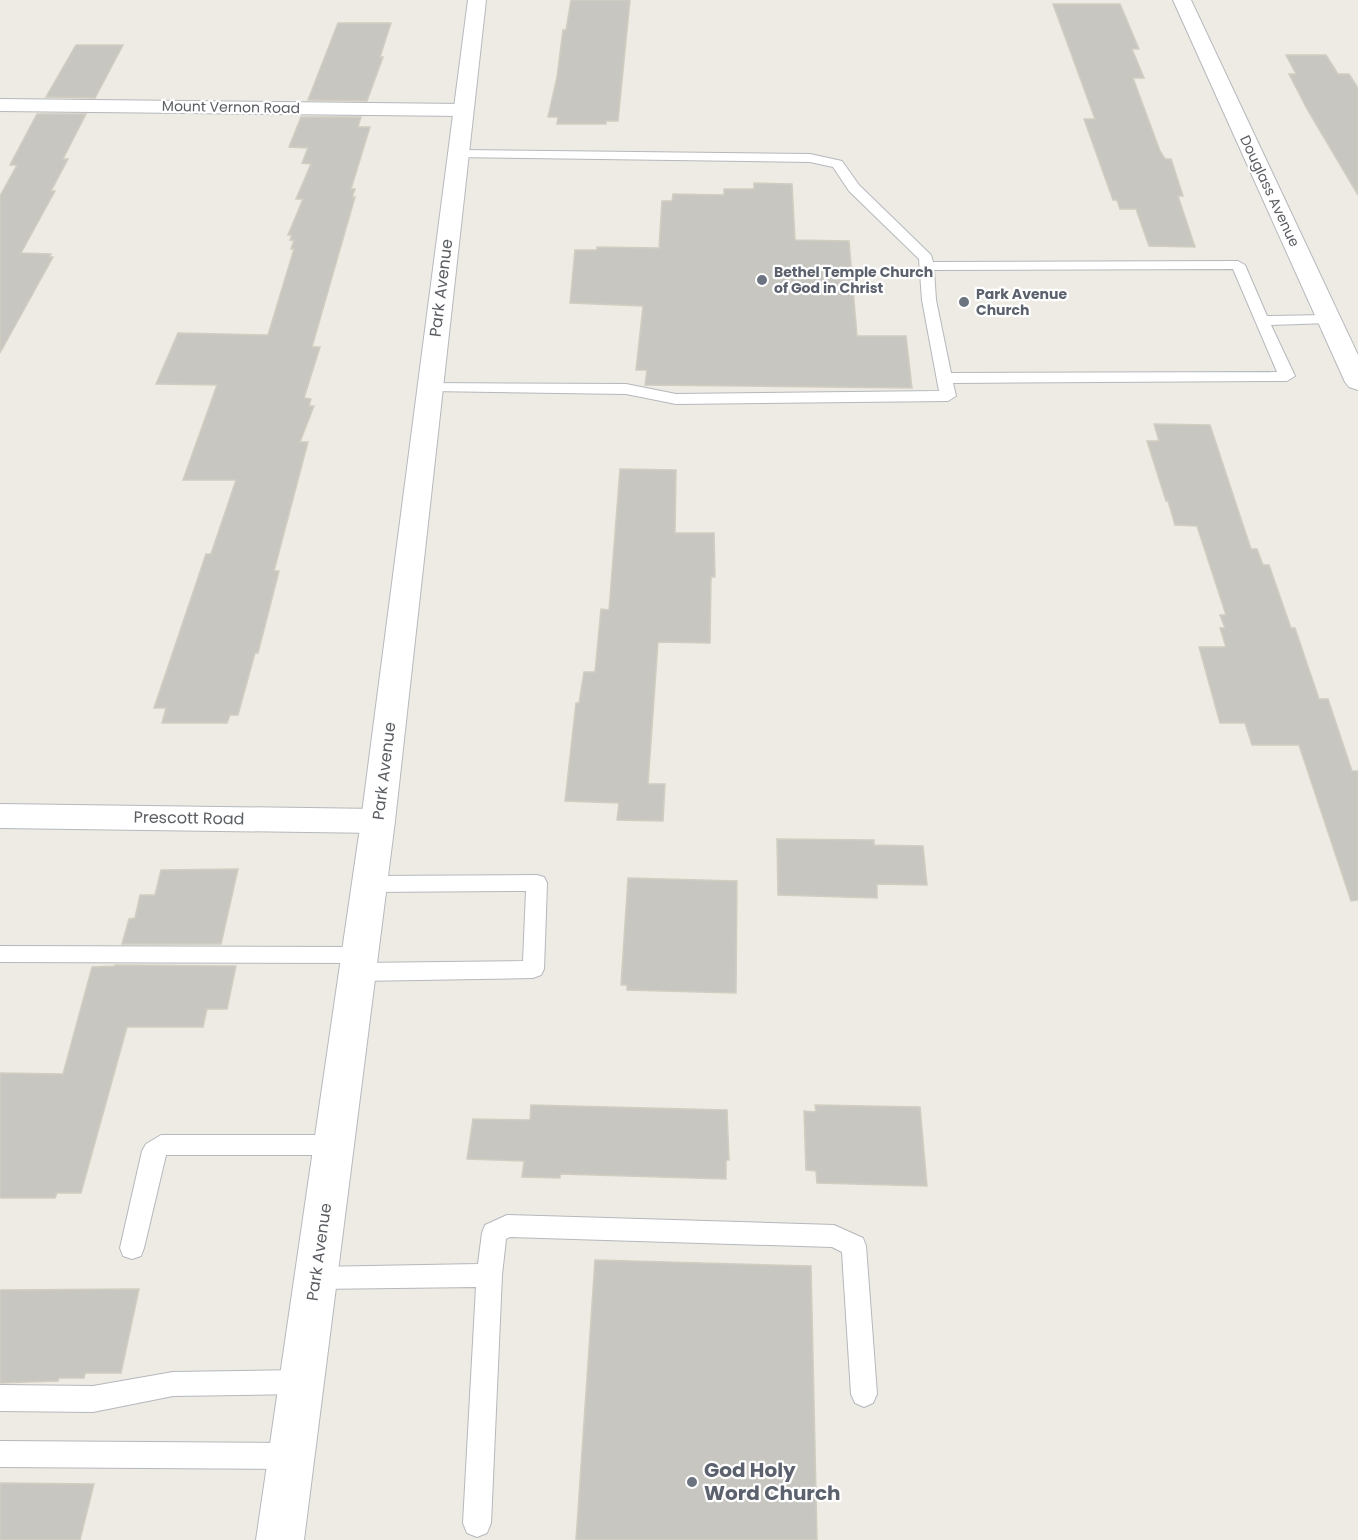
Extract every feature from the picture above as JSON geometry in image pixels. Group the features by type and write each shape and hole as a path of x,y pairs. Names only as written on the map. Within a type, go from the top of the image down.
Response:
{"main road":[{"name":"Park Avenue","path":"280,1540 378,821 477,0"},
{"name":"Douglass Avenue","path":"1182,0 1358,381"},
{"name":"Mount Vernon Road","path":"0,105 463,110"},
{"name":"Prescott Road","path":"0,816 378,821"}],"lane":[{"path":"429,386 626,388 676,399 948,396 929,300 926,258 854,188 837,164 810,158 457,154"},
{"path":"926,266 1238,265 1287,376 943,378"},
{"path":"1262,321 1329,319"},
{"path":"0,954 532,969 537,883 369,884"},
{"path":"132,1248 154,1151 161,1145 334,1145"},
{"path":"477,1523 489,1275 494,1233 507,1226 834,1236 854,1246 864,1394"},
{"path":"316,1278 489,1275"},
{"path":"0,1398 93,1399 173,1384 302,1382"},
{"path":"0,1454 292,1456"}],"building":[{"path":"571,0 630,0 618,121 606,121 606,124 557,124 558,117 548,117 557,77 563,30 566,30"},
{"path":"1053,4 1120,4 1139,49 1132,49 1144,78 1133,78 1160,151 1165,159 1171,159 1183,196 1178,196 1195,247 1149,246 1136,209 1120,209 1117,200 1113,200 1084,119 1095,119"},
{"path":"338,23 391,23 380,57 383,57 367,101 308,100"},
{"path":"76,45 123,45 95,98 46,97"},
{"path":"1286,55 1326,55 1338,74 1349,74 1358,88 1358,195 1289,74 1296,74"},
{"path":"37,114 86,114 63,159 68,159 51,191 55,191 21,253 51,254 49,257 53,257 0,353 0,196 17,165 10,165"},
{"path":"301,117 361,117 358,127 370,127 351,189 355,189 352,197 355,197 312,347 320,347 304,398 311,399 309,406 314,406 300,442 308,442 274,571 279,571 258,653 255,653 238,715 230,715 227,723 162,723 166,708 154,708 206,554 211,554 236,480 183,480 217,385 156,384 178,333 268,335 294,249 291,249 294,240 290,240 292,235 288,235 303,199 296,199 311,164 302,163 308,148 289,147"},
{"path":"754,183 792,184 795,240 849,241 857,336 906,336 912,388 645,385 647,370 636,370 643,306 570,303 575,250 597,250 597,247 659,248 662,201 672,201 673,194 724,195 724,189 754,189"},
{"path":"1154,424 1210,425 1251,549 1257,549 1263,565 1269,565 1291,628 1295,628 1319,699 1328,699 1352,771 1358,771 1358,900 1351,901 1299,745 1252,745 1245,723 1220,723 1199,647 1226,647 1220,628 1225,628 1220,615 1226,615 1197,526 1175,525 1147,441 1159,441"},
{"path":"620,469 676,470 675,533 714,533 715,577 711,577 710,643 658,642 648,784 665,784 663,821 617,820 619,803 565,801 576,703 579,703 584,672 595,672 601,609 609,610"},
{"path":"777,839 874,840 874,845 923,846 927,885 877,884 877,898 778,895"},
{"path":"238,869 221,944 122,944 129,919 135,918 140,895 155,895 161,870"},
{"path":"628,878 737,881 736,993 627,990 627,985 621,985"},
{"path":"115,965 236,966 227,1009 207,1009 203,1027 127,1027 81,1193 57,1193 55,1198 0,1198 0,1073 63,1074 92,967"},
{"path":"531,1105 727,1110 729,1160 726,1160 726,1179 560,1174 560,1178 522,1177 524,1161 467,1159 473,1119 530,1120"},
{"path":"815,1105 920,1107 927,1186 817,1183 816,1171 806,1170 804,1111 816,1112"},
{"path":"595,1260 811,1266 817,1540 576,1540"},
{"path":"139,1289 121,1373 85,1373 84,1378 0,1383 0,1290"},
{"path":"0,1483 94,1484 80,1540 0,1540"}],"place":[{"name":"Bethel Temple Church of God in Christ","path":"762,280"},
{"name":"Park Avenue Church","path":"964,302"},
{"name":"God Holy Word Church","path":"692,1482"}]}
